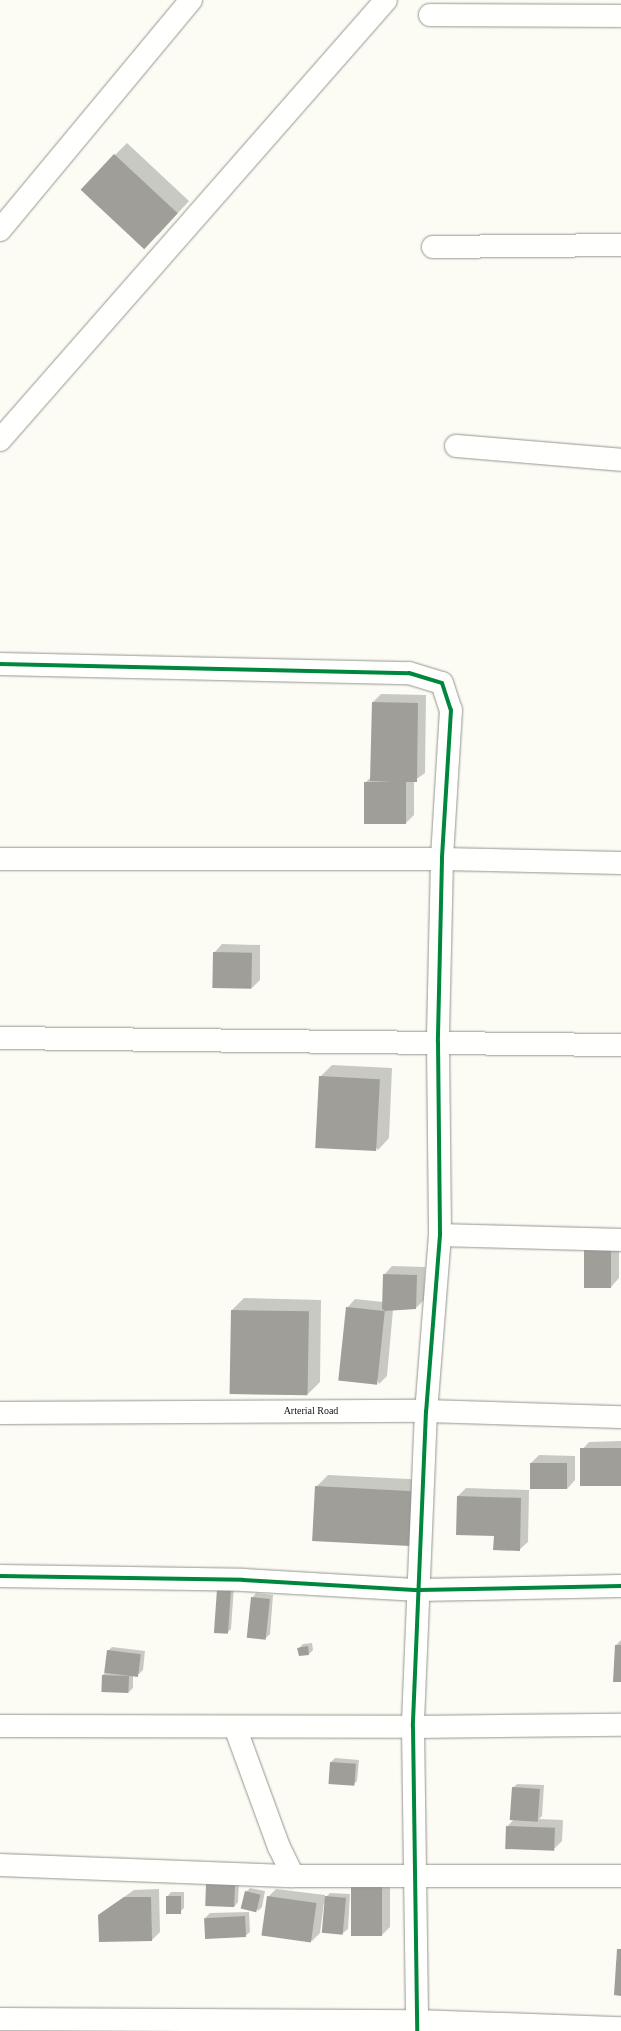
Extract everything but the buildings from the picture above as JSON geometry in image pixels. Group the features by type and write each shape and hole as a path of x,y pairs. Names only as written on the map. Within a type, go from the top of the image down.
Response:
{"street":[{"path":"0,230 191,0"},
{"path":"0,440 386,0"},
{"path":"430,15 621,16"},
{"path":"433,246 621,246"},
{"path":"456,446 621,460"},
{"path":"0,664 409,672 442,683 451,710 442,859 438,1042 440,1235 426,1411 413,1727 417,2026"},
{"path":"0,859 442,859 621,863"},
{"path":"0,1038 621,1045"},
{"path":"440,1235 621,1240"},
{"name":"Arterial Road","path":"0,1413 426,1411 621,1417"},
{"path":"0,1576 243,1580 419,1590 621,1586"},
{"path":"0,1726 413,1727 621,1725"},
{"path":"235,1727 279,1847 293,1876"},
{"path":"0,1865 293,1876 621,1876"},
{"path":"0,2019 621,2028"}],"cycle path":[{"path":"0,664 409,673 442,683 451,710 442,859 438,1042 440,1235 426,1411 413,1727 417,2031"},
{"path":"0,1576 243,1580 419,1590 621,1586"}]}
